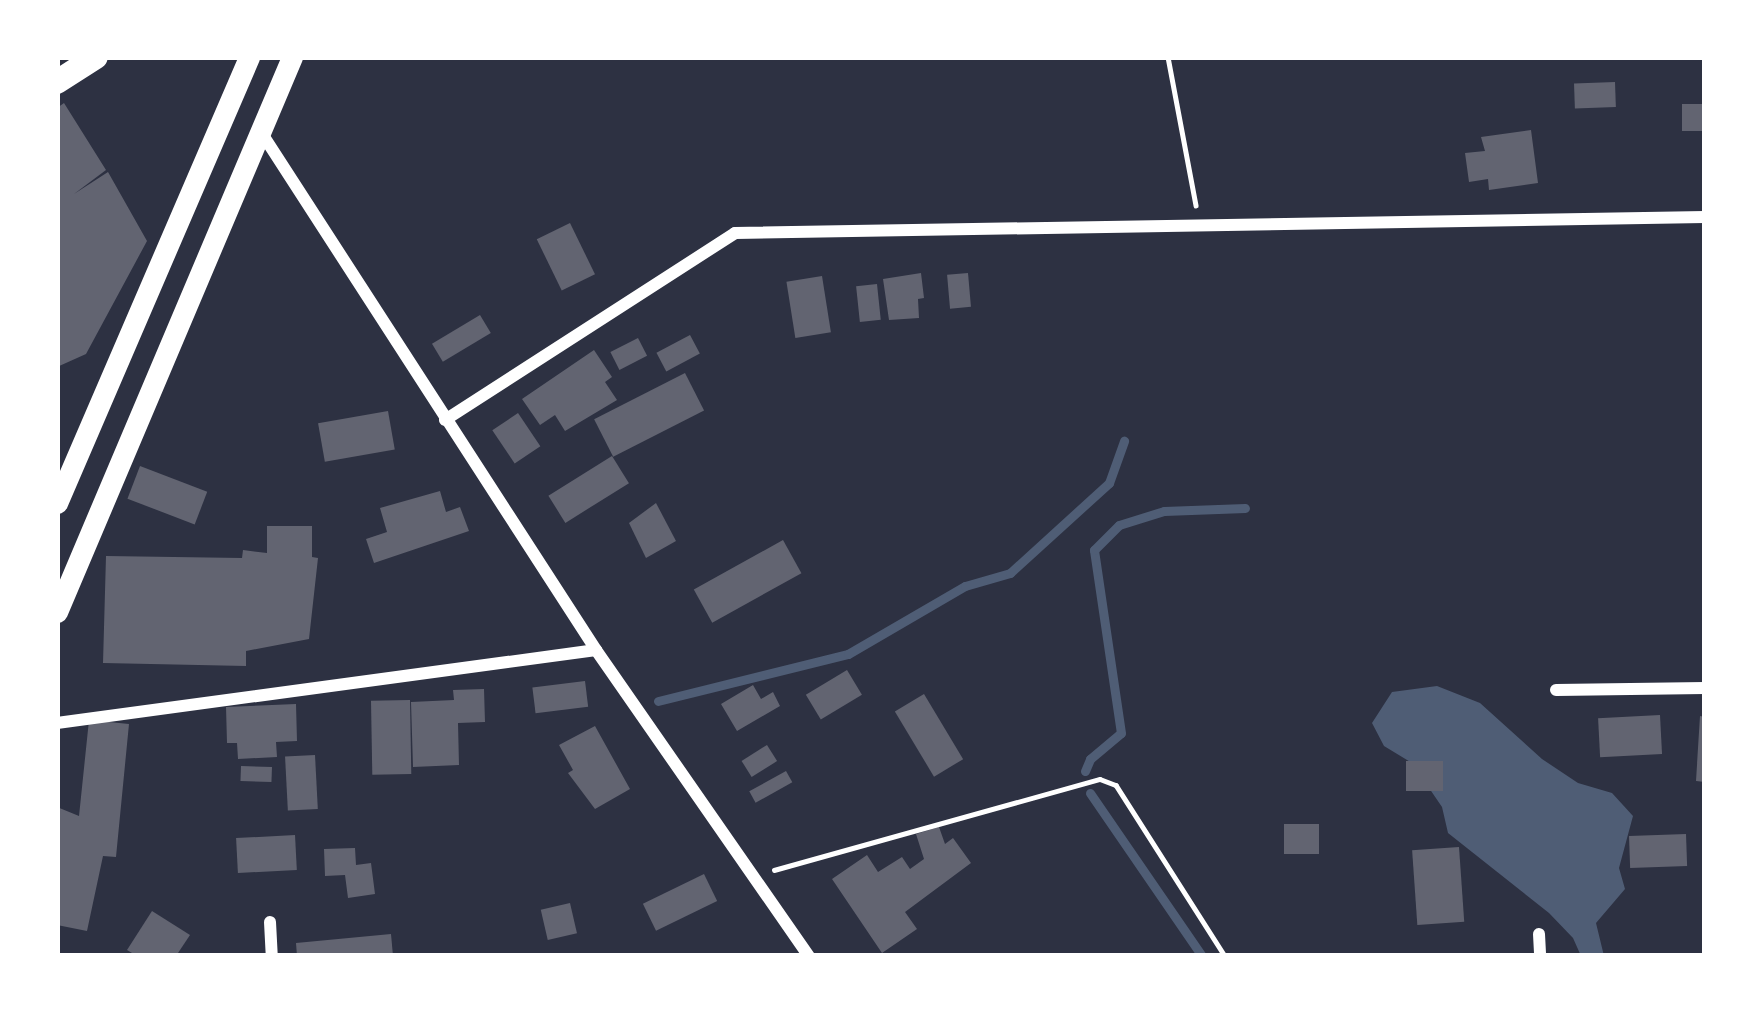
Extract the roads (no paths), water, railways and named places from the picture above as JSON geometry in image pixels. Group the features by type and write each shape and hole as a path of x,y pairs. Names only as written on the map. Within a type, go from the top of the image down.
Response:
{"main road":[{"path":"57,82 96,57"}],"street":[{"path":"57,503 249,57"},
{"path":"57,612 292,57"},
{"path":"260,131 596,650 809,956"},
{"path":"446,420 735,233 1705,217"},
{"path":"57,723 596,650"},
{"path":"1556,690 1705,688"},
{"path":"270,922 272,956"},
{"path":"1539,934 1540,956"}],"water":[{"path":"1437,686 1480,703 1542,759 1578,783 1612,793 1633,816 1619,868 1625,889 1596,923 1604,956 1581,956 1573,938 1549,913 1448,833 1442,807 1412,763 1384,746 1372,723 1392,692"}],"waterway":[{"path":"658,701 848,654 965,586 1010,573 1109,483 1124,441"},
{"path":"1085,771 1090,759 1121,733 1094,550 1119,525 1164,511 1245,508"},
{"path":"1090,793 1202,956"}]}
